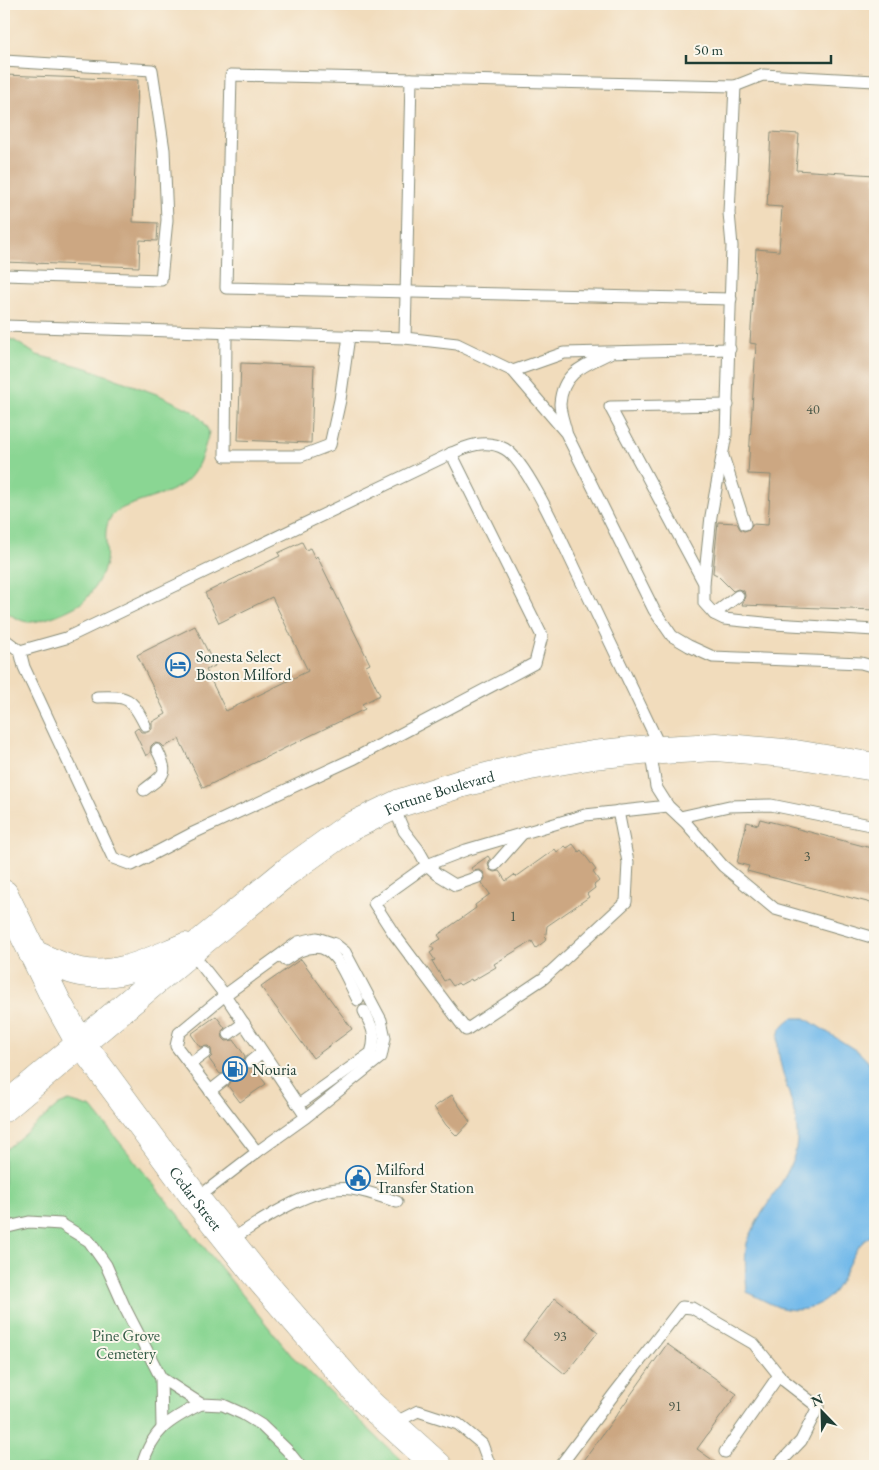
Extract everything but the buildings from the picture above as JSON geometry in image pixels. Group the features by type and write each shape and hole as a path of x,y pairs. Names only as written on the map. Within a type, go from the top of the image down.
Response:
{"main road":[{"name":"Fortune Boulevard","path":"4,1108 260,893 334,837 362,820 393,806 444,788 530,766 594,754 656,749 726,748 795,754 875,767"},
{"name":"Cedar Street","path":"4,894 61,1010 82,1044 196,1200 282,1306 364,1398 438,1466"},
{"path":"33,954 80,972 112,973 126,971 198,945"}],"lane":[{"path":"4,61 152,70 164,150 167,220 160,280 4,275"},
{"path":"731,299 226,288 231,75 734,86 763,74 875,81"},
{"path":"405,338 412,79"},
{"path":"734,86 729,213 732,246 728,405 723,455 711,516 704,583 704,603 714,614 724,619 875,630"},
{"path":"4,326 405,338 457,344 513,371 566,433 654,610 672,636 713,657 861,663 875,667"},
{"path":"226,333 225,456 302,456 330,445 340,400 349,336"},
{"path":"513,371 564,353 730,349"},
{"path":"566,433 560,404 566,380 579,368 614,352"},
{"path":"704,583 610,407 728,405"},
{"path":"20,650 66,638 451,453 482,443 491,443 506,450 517,459 545,506 656,749 656,786 668,806 723,866 775,909 875,938"},
{"path":"6,639 20,650 24,667 112,858 132,865 191,834 354,758 535,664 542,636 451,453"},
{"path":"723,455 745,524"},
{"path":"714,614 738,596"},
{"path":"97,697 114,696 127,699 136,708 145,725"},
{"path":"144,790 163,775 165,770 164,762 157,750"},
{"path":"680,817 729,806 772,805 875,826"},
{"path":"393,806 404,831 418,849 427,865 437,874 455,885 478,877"},
{"path":"618,811 628,862 626,902 544,978 466,1030 394,934 374,903 427,865 466,850 585,815 618,811 668,806"},
{"path":"495,865 523,833"},
{"path":"196,1200 257,1152 306,1117 381,1057 385,1038 381,1020 345,952 335,944 317,938 298,942 236,986 179,1033 176,1046 257,1152"},
{"path":"198,945 225,995 306,1117"},
{"path":"236,986 255,982 294,954 307,948 324,948 333,953 358,1000"},
{"path":"298,1105 371,1053 374,1042 373,1030 364,1011"},
{"path":"230,1034 244,1023"},
{"path":"250,1062 262,1052"},
{"path":"190,1064 205,1053"},
{"path":"210,1091 224,1080"},
{"path":"229,1241 300,1200 323,1190 351,1188 396,1202"},
{"path":"4,1228 29,1222 61,1224 89,1240 106,1264 125,1308 161,1378 162,1427"},
{"path":"560,1466 682,1308 692,1308 754,1344 779,1375 818,1407 801,1441 777,1466"},
{"path":"726,1452 779,1375"},
{"path":"161,1378 201,1404 223,1405 261,1425 287,1450 300,1466"},
{"path":"142,1466 146,1451 162,1427 201,1404"},
{"path":"392,1424 418,1411 458,1424 482,1444 490,1466"}],"green space":[{"path":"4,337 15,341 37,355 87,368 159,395 193,411 203,421 209,432 198,464 185,482 176,488 115,512 111,517 106,529 106,563 101,576 86,599 65,611 34,622 15,618 4,611"},
{"name":"Pine Grove Cemetery","path":"69,1101 92,1108 291,1355 407,1466 4,1466 4,1151 59,1105"}],"water":[{"path":"792,1018 805,1018 860,1053 875,1069 875,1233 860,1245 840,1282 829,1297 809,1308 797,1310 778,1307 747,1292 746,1268 748,1241 755,1225 787,1173 795,1151 797,1127 795,1115 778,1051 778,1035 784,1024"}],"place":[{"name":"Sonesta Select Boston Milford","path":"178,665"},
{"name":"Nouria","path":"235,1069"},
{"name":"Milford Transfer Station","path":"358,1178"}]}
